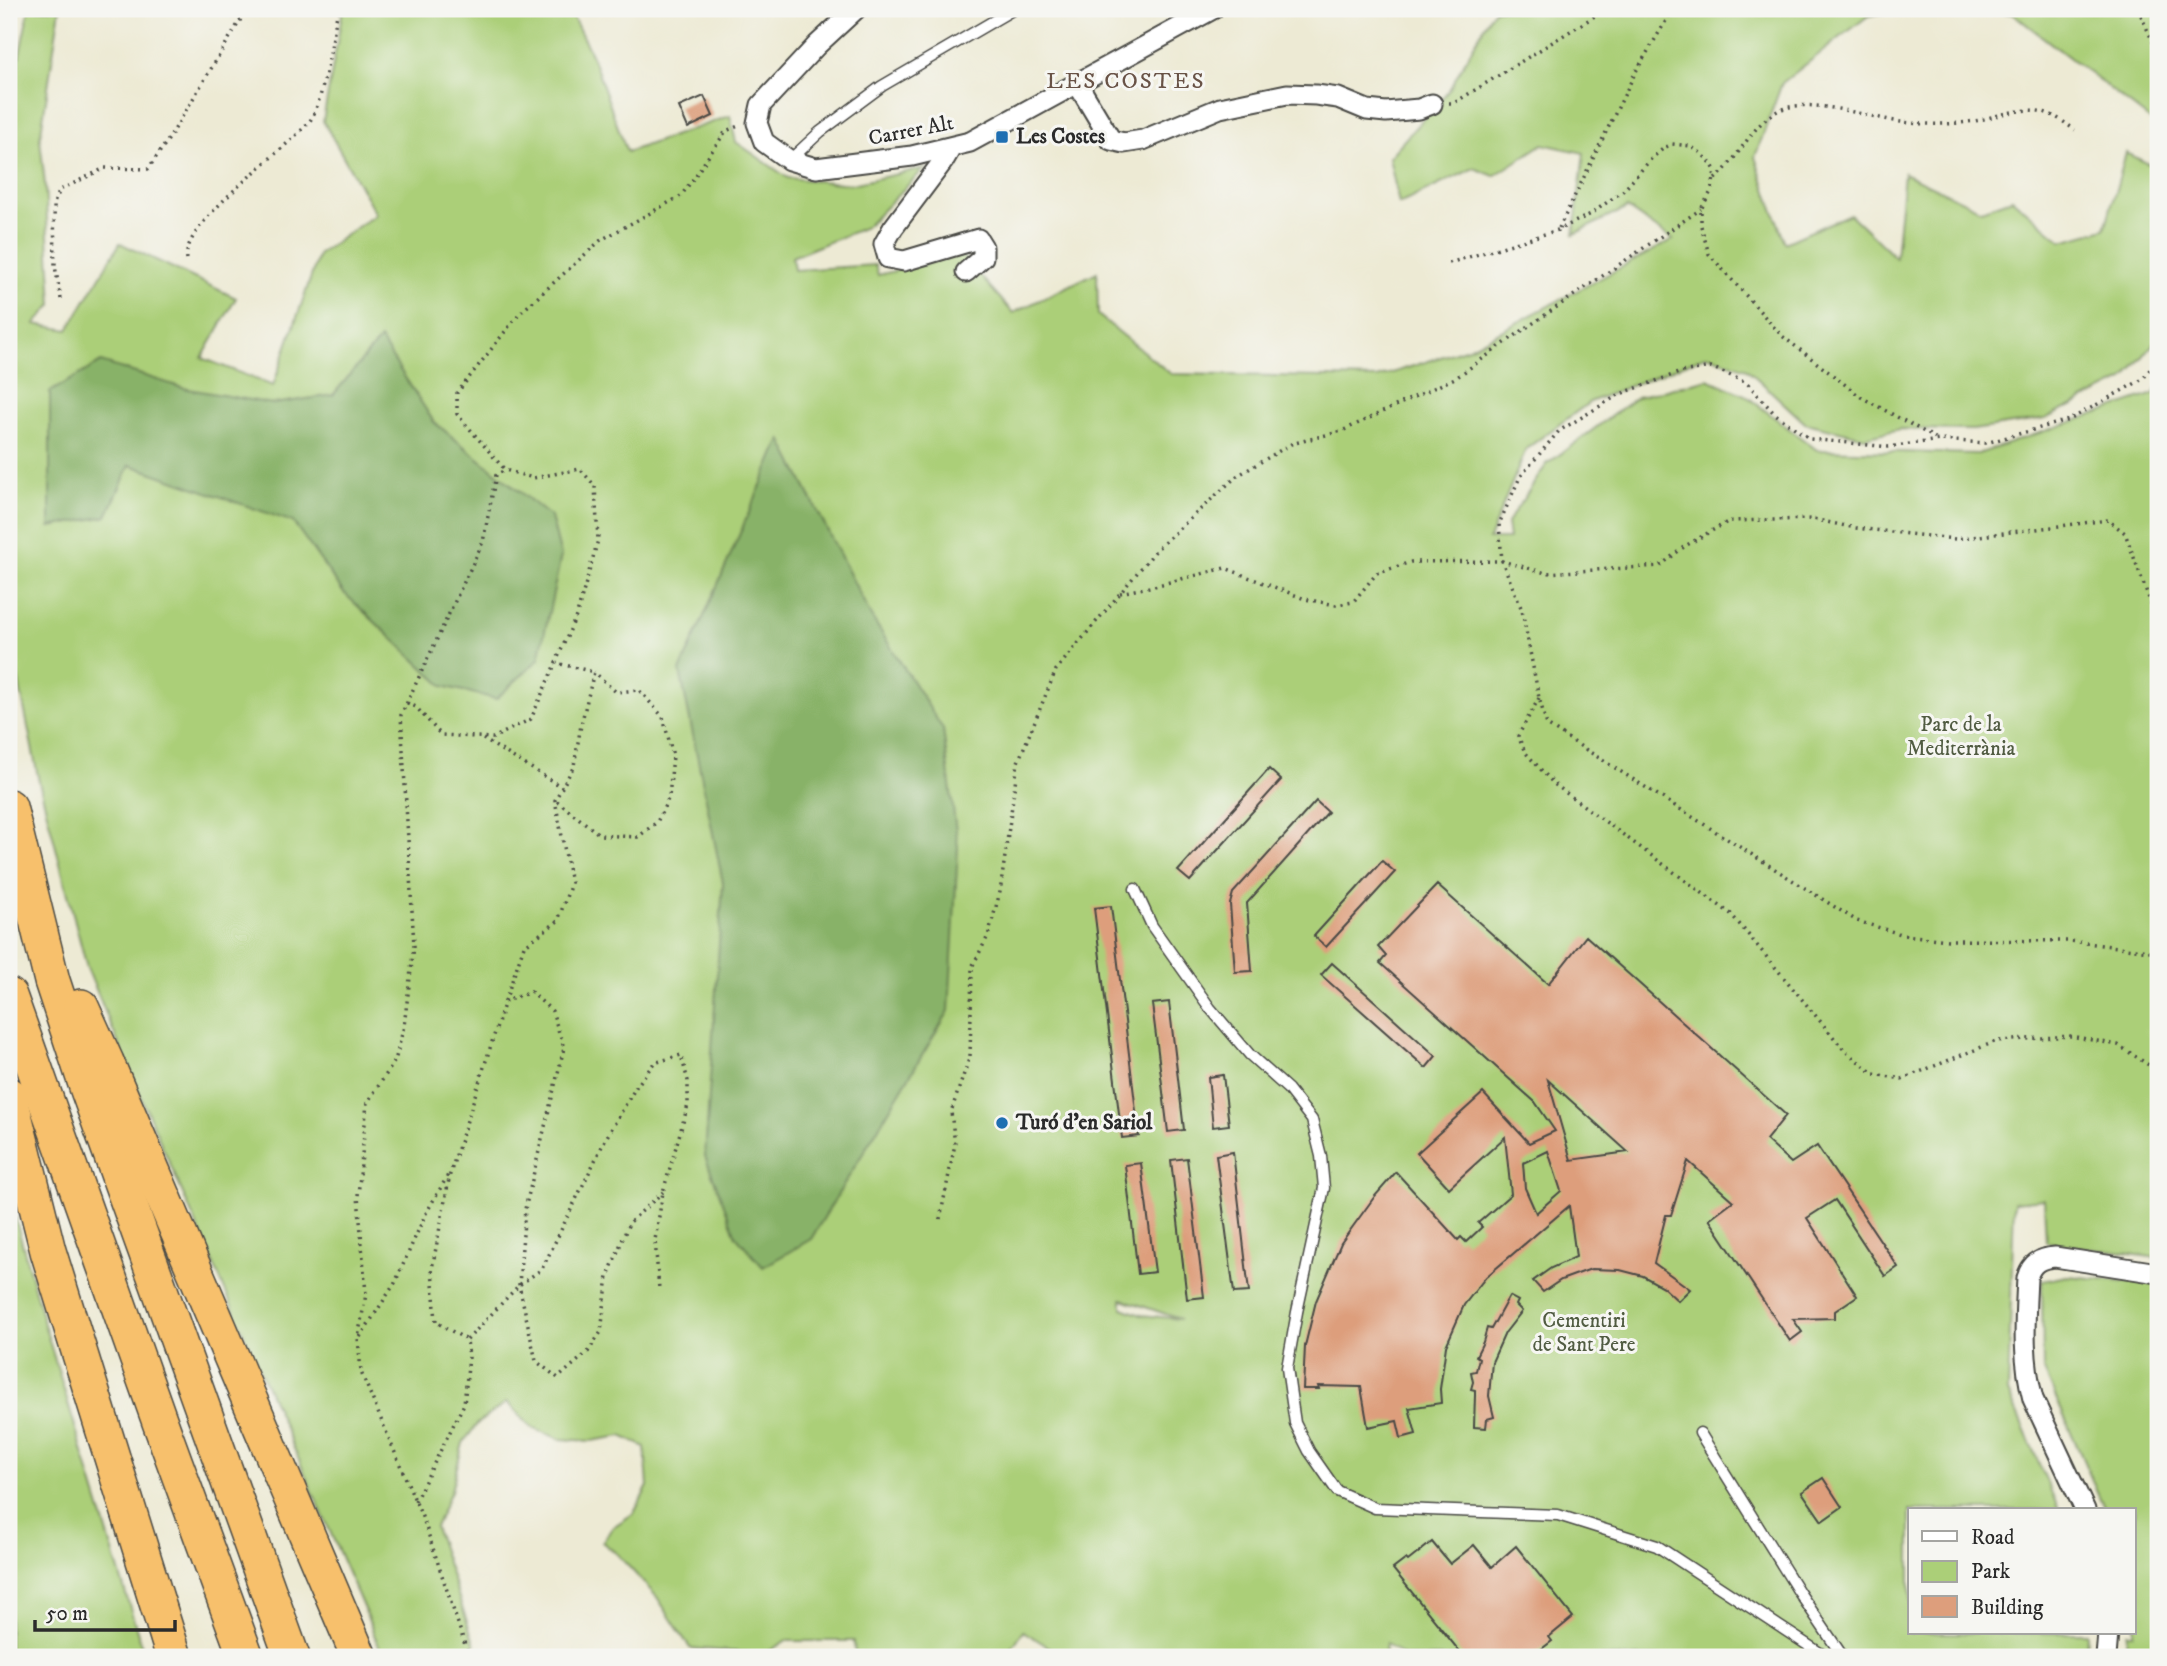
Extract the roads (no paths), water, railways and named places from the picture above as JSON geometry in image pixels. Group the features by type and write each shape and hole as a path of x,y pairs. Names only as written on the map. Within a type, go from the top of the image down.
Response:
{"highway":[{"path":"9,807 52,981 87,1087 292,1657"},
{"path":"32,902 106,1062 359,1657"},
{"path":"9,996 246,1657"},
{"path":"9,1095 48,1251 174,1657"}],"street":[{"name":"Carrer Alt","path":"856,9 817,45 761,105 757,123 764,142 789,160 816,168 889,160 970,142 1213,9"},
{"path":"1077,83 1111,140 1124,143 1143,139 1220,108 1287,94 1338,98 1367,110 1386,112 1419,109 1432,104"},
{"path":"951,148 884,244 888,258 904,261 978,240 983,247 984,257 965,272"},
{"path":"2084,1508 2033,1399 2028,1380 2024,1341 2027,1278 2030,1268 2045,1257 2055,1257 2158,1273"},
{"path":"2106,1657 2108,1634"}],"lane":[{"path":"789,160 820,132 882,86 1014,9"},
{"path":"1135,889 1152,926 1209,1008 1250,1055 1288,1089 1312,1120 1321,1156 1324,1188 1287,1368 1295,1423 1309,1451 1337,1491 1375,1508 1558,1515 1657,1546 1826,1657"},
{"path":"1700,1433 1799,1592 1843,1657"}],"place":[{"name":"Les Costes","path":"1002,137"},
{"name":"Turó d'en Sariol","path":"1002,1123"}],"district":[{"name":"LES COSTES","path":"1126,81"}],"park label":[{"name":"Parc de la Mediterrània","path":"1961,737"},
{"name":"Cementiri de Sant Pere","path":"1584,1333"}]}
